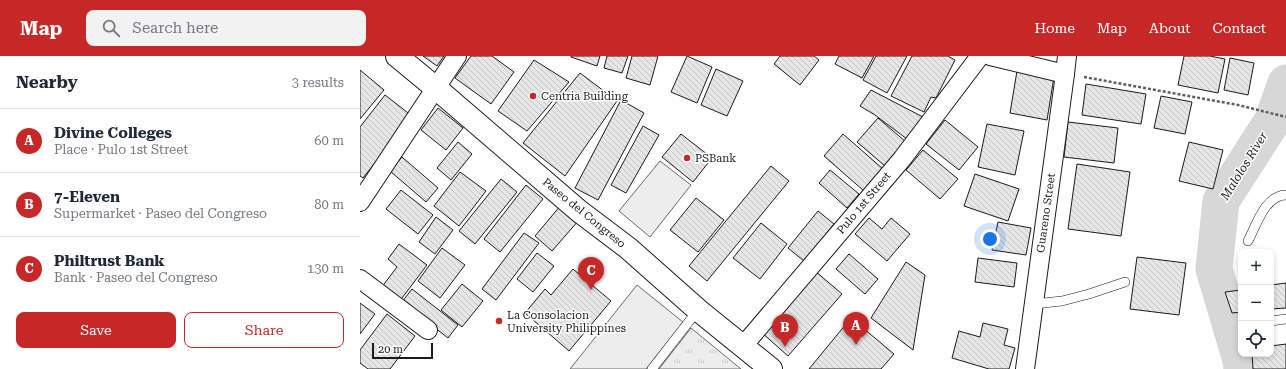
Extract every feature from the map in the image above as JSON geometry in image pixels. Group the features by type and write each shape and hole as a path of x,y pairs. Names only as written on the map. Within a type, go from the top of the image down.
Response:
{"main road":[{"name":"Paseo del Congreso","path":"397,56 579,211 628,248 698,310 771,369"}],"street":[{"path":"360,202 437,89 457,56"},
{"name":"Pulo 1st Street","path":"743,346 902,159 980,56"},
{"path":"990,56 1065,74"},
{"name":"Guareno Street","path":"1025,369 1067,56"},
{"path":"360,279 428,330"}],"lane":[{"path":"1248,241 1265,206 1281,195 1286,195"},
{"path":"1034,304 1062,301 1125,282"},
{"path":"652,369 698,310"},
{"path":"1274,321 1286,319"}],"path":[{"path":"1065,74 1238,105 1286,117"}],"shaded area":[{"path":"660,161 691,185 650,237 619,211"},
{"path":"637,285 683,322 646,369 570,369"}],"green space":[{"path":"691,328 741,369 659,369"}],"building":[{"path":"423,56 444,56 437,66"},
{"path":"471,56 492,56 514,72 491,104 455,78"},
{"path":"571,56 600,56 597,66"},
{"path":"607,56 628,56 622,73 604,68"},
{"path":"632,56 658,56 650,85 626,78"},
{"path":"687,56 712,67 697,103 671,92"},
{"path":"780,56 814,56 819,60 800,85 774,64"},
{"path":"839,56 874,56 862,78 835,64"},
{"path":"876,56 907,56 887,93 863,80"},
{"path":"912,56 948,56 955,60 936,98 931,97 924,112 891,96"},
{"path":"1184,56 1210,56 1225,59 1218,93 1178,85"},
{"path":"1230,58 1254,63 1248,95 1224,90"},
{"name":"Centria Building","path":"534,60 569,82 527,131 498,111"},
{"path":"716,69 743,81 727,116 701,105"},
{"path":"360,70 384,90 360,119"},
{"path":"1017,71 1054,77 1047,120 1010,113"},
{"path":"580,73 617,101 565,176 523,143"},
{"path":"1086,84 1146,94 1141,124 1082,115"},
{"path":"871,90 923,117 907,139 875,115 860,106"},
{"path":"385,95 412,116 363,178 360,176 360,127"},
{"path":"1161,96 1192,102 1185,134 1154,128"},
{"path":"621,100 644,113 598,200 575,188"},
{"path":"438,108 463,128 446,150 421,130"},
{"path":"878,118 906,142 885,166 857,142"},
{"path":"945,120 978,147 959,170 926,144"},
{"path":"1068,122 1118,128 1114,163 1064,157"},
{"path":"987,124 1024,131 1015,175 978,167"},
{"path":"643,126 659,135 626,193 611,185"},
{"name":"PSBank","path":"681,134 712,158 693,182 662,157"},
{"path":"843,134 883,169 864,191 824,156"},
{"path":"458,142 472,154 451,180 437,168"},
{"path":"1189,142 1223,150 1213,189 1179,181"},
{"path":"923,150 958,179 940,199 906,170"},
{"path":"402,157 438,188 426,202 390,171"},
{"path":"1077,164 1130,172 1121,236 1068,229"},
{"path":"771,166 789,181 707,281 689,266"},
{"path":"830,170 859,194 847,208 819,183"},
{"path":"460,172 486,191 459,226 434,206"},
{"path":"975,174 1019,189 1008,221 964,206"},
{"path":"501,179 517,192 475,244 459,231"},
{"path":"526,185 543,199 500,252 484,239"},
{"path":"401,190 433,215 418,234 386,209"},
{"path":"696,198 724,220 698,252 670,230"},
{"path":"561,205 579,220 552,251 535,236"},
{"path":"818,211 834,224 804,261 788,248"},
{"path":"436,217 453,230 435,254 419,242"},
{"path":"869,218 882,229 891,218 910,234 887,261 855,234"},
{"path":"998,222 1031,228 1026,255 992,250"},
{"path":"761,223 787,244 760,279 733,258"},
{"path":"524,233 539,243 496,300 482,289"},
{"path":"399,244 427,265 399,302 381,288 397,267 388,259"},
{"path":"442,248 465,265 440,298 418,281"},
{"path":"537,253 554,266 533,292 517,279"},
{"path":"849,254 878,279 865,294 836,269"},
{"path":"1137,257 1186,263 1179,315 1130,309"},
{"path":"978,258 1017,263 1014,287 975,282"},
{"path":"906,262 925,275 913,350 871,318"},
{"path":"573,269 611,301 569,351 525,313 545,289 551,295"},
{"path":"814,270 842,294 788,356 761,332"},
{"path":"1286,283 1286,308 1274,309 1274,285"},
{"path":"462,284 483,301 462,327 441,310"},
{"path":"412,289 458,325 448,338 402,302"},
{"path":"1238,290 1238,312 1232,313 1225,292"},
{"path":"360,303 375,314 360,334"},
{"path":"387,314 415,336 390,369 368,369 360,363 360,350"},
{"path":"851,318 894,354 881,369 809,369"},
{"path":"983,323 1008,329 1004,345 1015,348 1009,369 989,369 952,358 959,331 980,337"},
{"path":"1286,344 1286,369 1253,369 1252,357 1274,357 1274,346"}],"waterway":[{"name":"Malolos River","path":"1242,369 1241,360 1214,269 1221,201 1273,120 1286,83"}],"place":[{"name":"Centria Building","path":"533,96"},
{"name":"PSBank","path":"687,158"},
{"name":"Philtrust Bank","path":"591,290"},
{"name":"La Consolacion University Philippines","path":"499,321"},
{"name":"Divine Colleges","path":"856,345"},
{"name":"7-Eleven","path":"785,347"}]}
